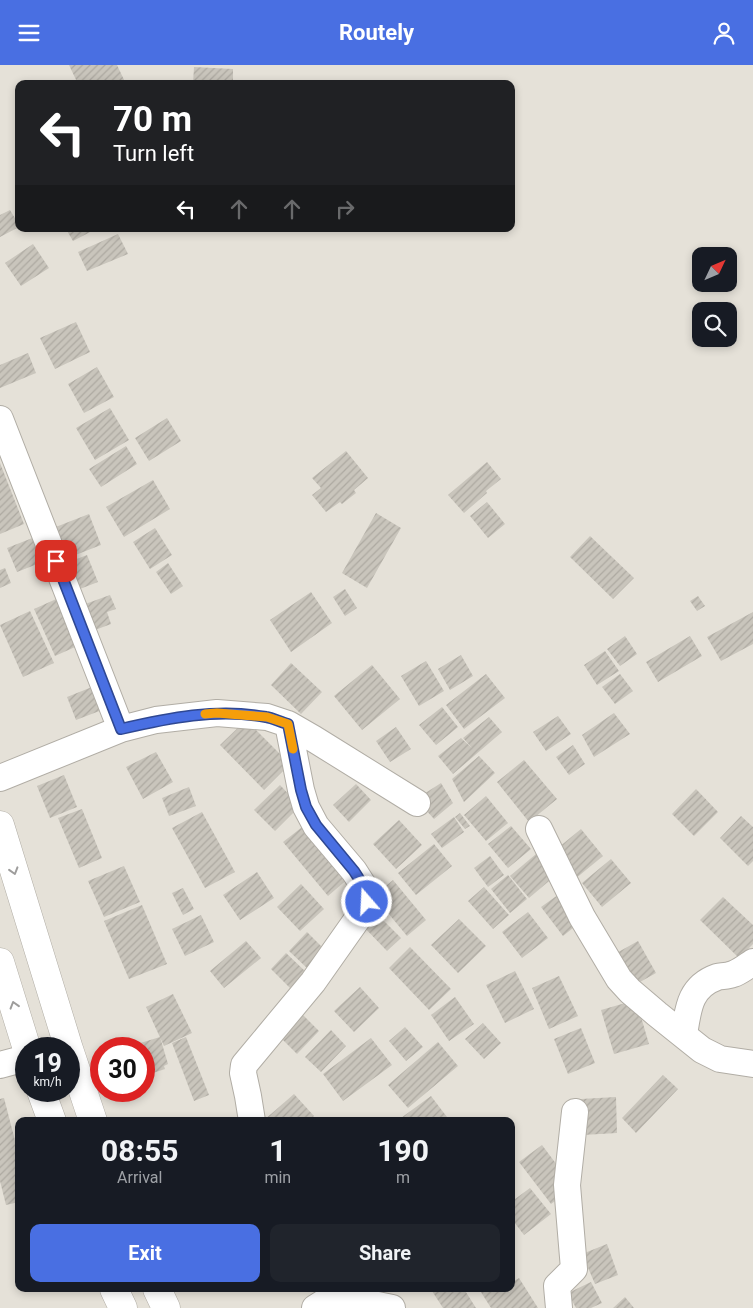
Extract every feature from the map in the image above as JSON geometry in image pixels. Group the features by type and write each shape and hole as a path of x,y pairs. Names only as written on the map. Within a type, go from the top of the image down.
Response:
{"highway":[{"path":"0,825 65,1037"},
{"path":"0,961 23,1037"},
{"path":"80,1082 92,1117"},
{"path":"46,1102 51,1117"},
{"path":"115,1292 123,1308"},
{"path":"158,1292 166,1308"}],"street":[{"path":"0,419 121,729"},
{"path":"0,778 121,729 156,720 217,713 267,717 288,724 417,803"},
{"path":"251,1117 243,1073 244,1065 313,982 362,911 367,902 368,893 354,871 316,825 306,807 288,724"},
{"path":"539,829 582,917 618,979 650,1009 702,1050 720,1059 753,1063"},
{"path":"684,1035 689,1003 706,982 718,977 734,974 753,962"},
{"path":"0,1065 15,1061"},
{"path":"559,1308 557,1286 574,1269 567,1185 575,1112"},
{"path":"314,1308 334,1296 392,1308"}],"building":[{"path":"69,65 117,65 124,80 76,80"},
{"path":"194,67 233,69 233,80 193,80"},
{"path":"10,210 15,218 15,229 0,237 0,215"},
{"path":"68,232 90,232 73,241"},
{"path":"118,234 128,254 87,271 78,252"},
{"path":"33,244 49,268 21,286 5,263"},
{"path":"76,322 90,352 55,369 40,338"},
{"path":"28,353 36,373 0,388 0,365"},
{"path":"97,367 114,397 84,413 68,384"},
{"path":"110,408 129,440 95,460 76,428"},
{"path":"167,418 181,441 149,461 135,438"},
{"path":"126,446 137,464 101,487 89,469"},
{"path":"346,451 368,478 354,490 356,493 342,504 340,502 326,512 312,495 321,488 312,478"},
{"path":"487,462 501,479 464,513 448,495"},
{"path":"0,463 24,524 0,534"},
{"path":"153,480 170,509 124,537 106,507"},
{"path":"487,502 505,524 488,538 470,516"},
{"path":"376,513 401,528 367,588 342,573"},
{"path":"89,514 101,545 60,561 48,530"},
{"path":"155,528 172,555 150,569 133,542"},
{"path":"590,536 634,578 613,599 570,557"},
{"path":"35,537 45,561 17,572 7,548"},
{"path":"87,555 98,582 72,592 61,565"},
{"path":"168,563 183,586 171,594 156,572"},
{"path":"5,568 11,583 0,588 0,570"},
{"path":"345,589 357,608 345,616 333,597"},
{"path":"311,592 332,623 291,652 270,620"},
{"path":"110,595 116,609 107,612 111,624 87,633 77,607"},
{"path":"63,596 84,643 55,656 34,609"},
{"path":"698,596 705,606 697,611 690,601"},
{"path":"30,611 54,663 23,677 0,625"},
{"path":"753,612 753,644 721,661 707,637"},
{"path":"625,636 637,654 620,666 607,649"},
{"path":"690,636 702,656 658,682 646,662"},
{"path":"605,651 619,671 597,685 584,665"},
{"path":"461,655 473,676 450,690 438,669"},
{"path":"426,661 444,691 419,706 401,676"},
{"path":"291,663 322,692 301,714 271,685"},
{"path":"372,665 400,699 362,730 334,696"},
{"path":"486,674 505,698 464,729 446,705"},
{"path":"620,674 633,691 615,704 602,687"},
{"path":"92,687 102,710 76,720 67,697"},
{"path":"442,707 458,727 436,745 419,725"},
{"path":"614,713 630,734 594,757 582,735"},
{"path":"558,716 571,734 546,751 533,732"},
{"path":"489,717 502,732 453,774 438,756 461,738 472,748 463,738"},
{"path":"246,720 290,764 264,790 220,745"},
{"path":"396,727 411,749 390,762 376,741"},
{"path":"573,745 585,764 569,775 556,757"},
{"path":"156,752 173,782 143,799 126,767"},
{"path":"479,756 495,773 464,802 452,779"},
{"path":"524,760 557,799 529,822 497,782"},
{"path":"64,775 77,807 50,818 37,786"},
{"path":"441,783 453,803 434,819 416,799"},
{"path":"356,784 371,800 349,822 333,805"},
{"path":"280,785 300,806 275,831 254,810"},
{"path":"189,787 196,806 169,816 162,798"},
{"path":"696,789 718,812 694,836 672,814"},
{"path":"486,796 508,823 486,841 464,815"},
{"path":"82,809 102,858 79,868 58,818"},
{"path":"202,812 235,872 205,888 172,828"},
{"path":"460,813 470,826 465,829 455,817"},
{"path":"741,816 753,827 753,861 748,866 720,838"},
{"path":"454,817 464,832 442,848 431,834"},
{"path":"399,820 422,845 396,869 373,844"},
{"path":"306,824 350,877 328,896 283,842"},
{"path":"511,826 531,849 508,868 488,844"},
{"path":"581,829 603,856 575,879 553,852"},
{"path":"434,844 452,866 416,895 398,873"},
{"path":"536,854 555,876 529,898 510,876"},
{"path":"490,856 504,875 488,887 474,868"},
{"path":"611,859 631,883 602,907 582,883"},
{"path":"124,866 140,902 104,917 88,881"},
{"path":"257,872 274,898 240,920 223,895"},
{"path":"508,875 527,899 510,913 491,889"},
{"path":"393,880 426,920 407,936 374,896"},
{"path":"301,884 324,909 300,931 277,907"},
{"path":"484,887 509,915 493,929 468,901"},
{"path":"183,888 194,909 183,915 172,893"},
{"path":"562,892 583,920 563,936 541,907"},
{"path":"723,897 753,925 753,944 739,958 700,920"},
{"path":"142,905 167,964 129,979 104,921"},
{"path":"373,910 401,938 387,951 360,923"},
{"path":"528,912 548,938 522,958 502,932"},
{"path":"201,915 214,942 185,956 172,929"},
{"path":"459,919 486,946 458,973 431,945"},
{"path":"307,932 326,951 308,969 289,951"},
{"path":"246,941 261,958 224,988 210,971"},
{"path":"638,941 656,973 631,987 613,955"},
{"path":"410,947 451,989 429,1010 389,968"},
{"path":"286,953 306,972 290,988 271,969"},
{"path":"515,971 534,1009 505,1023 486,985"},
{"path":"559,976 578,1016 549,1029 532,988"},
{"path":"360,987 379,1008 354,1032 334,1011"},
{"path":"173,994 192,1033 164,1046 146,1007"},
{"path":"455,997 474,1024 449,1041 431,1015"},
{"path":"636,1000 649,1044 614,1054 601,1010"},
{"path":"296,1008 319,1031 297,1054 274,1031"},
{"path":"483,1023 501,1043 484,1059 465,1039"},
{"path":"405,1027 423,1047 406,1061 389,1041"},
{"path":"581,1028 595,1063 568,1074 554,1039"},
{"path":"331,1030 346,1046 321,1072 305,1057"},
{"path":"160,1037 168,1064 164,1066 165,1069 155,1072 155,1039"},
{"path":"186,1037 209,1095 194,1101 172,1043"},
{"path":"371,1038 392,1065 343,1101 323,1074"},
{"path":"438,1042 458,1066 408,1108 388,1085"},
{"path":"663,1075 678,1089 636,1133 622,1118"},
{"path":"294,1094 314,1116 313,1117 268,1117"},
{"path":"431,1096 447,1117 402,1117"},
{"path":"616,1097 617,1133 583,1135 581,1099"},
{"path":"4,1098 15,1141 15,1203 6,1205 0,1181 0,1099"},
{"path":"542,1145 566,1177 562,1196 551,1204 519,1162"},
{"path":"530,1188 551,1214 524,1235 515,1223 515,1199"},
{"path":"607,1244 618,1275 595,1284 582,1254"},
{"path":"519,1278 538,1308 491,1308 481,1292 515,1292 515,1280"},
{"path":"591,1282 602,1303 591,1308 576,1308 568,1293"},
{"path":"433,1292 466,1292 476,1308 443,1308"},
{"path":"625,1297 634,1308 613,1308"}],"slow traffic":[{"path":"205,714 217,713 267,717 288,724 293,749"}],"route":[{"path":"56,561 121,729 156,720 217,713 267,717 288,724 306,807 316,825 354,871 368,893 367,902"}]}
